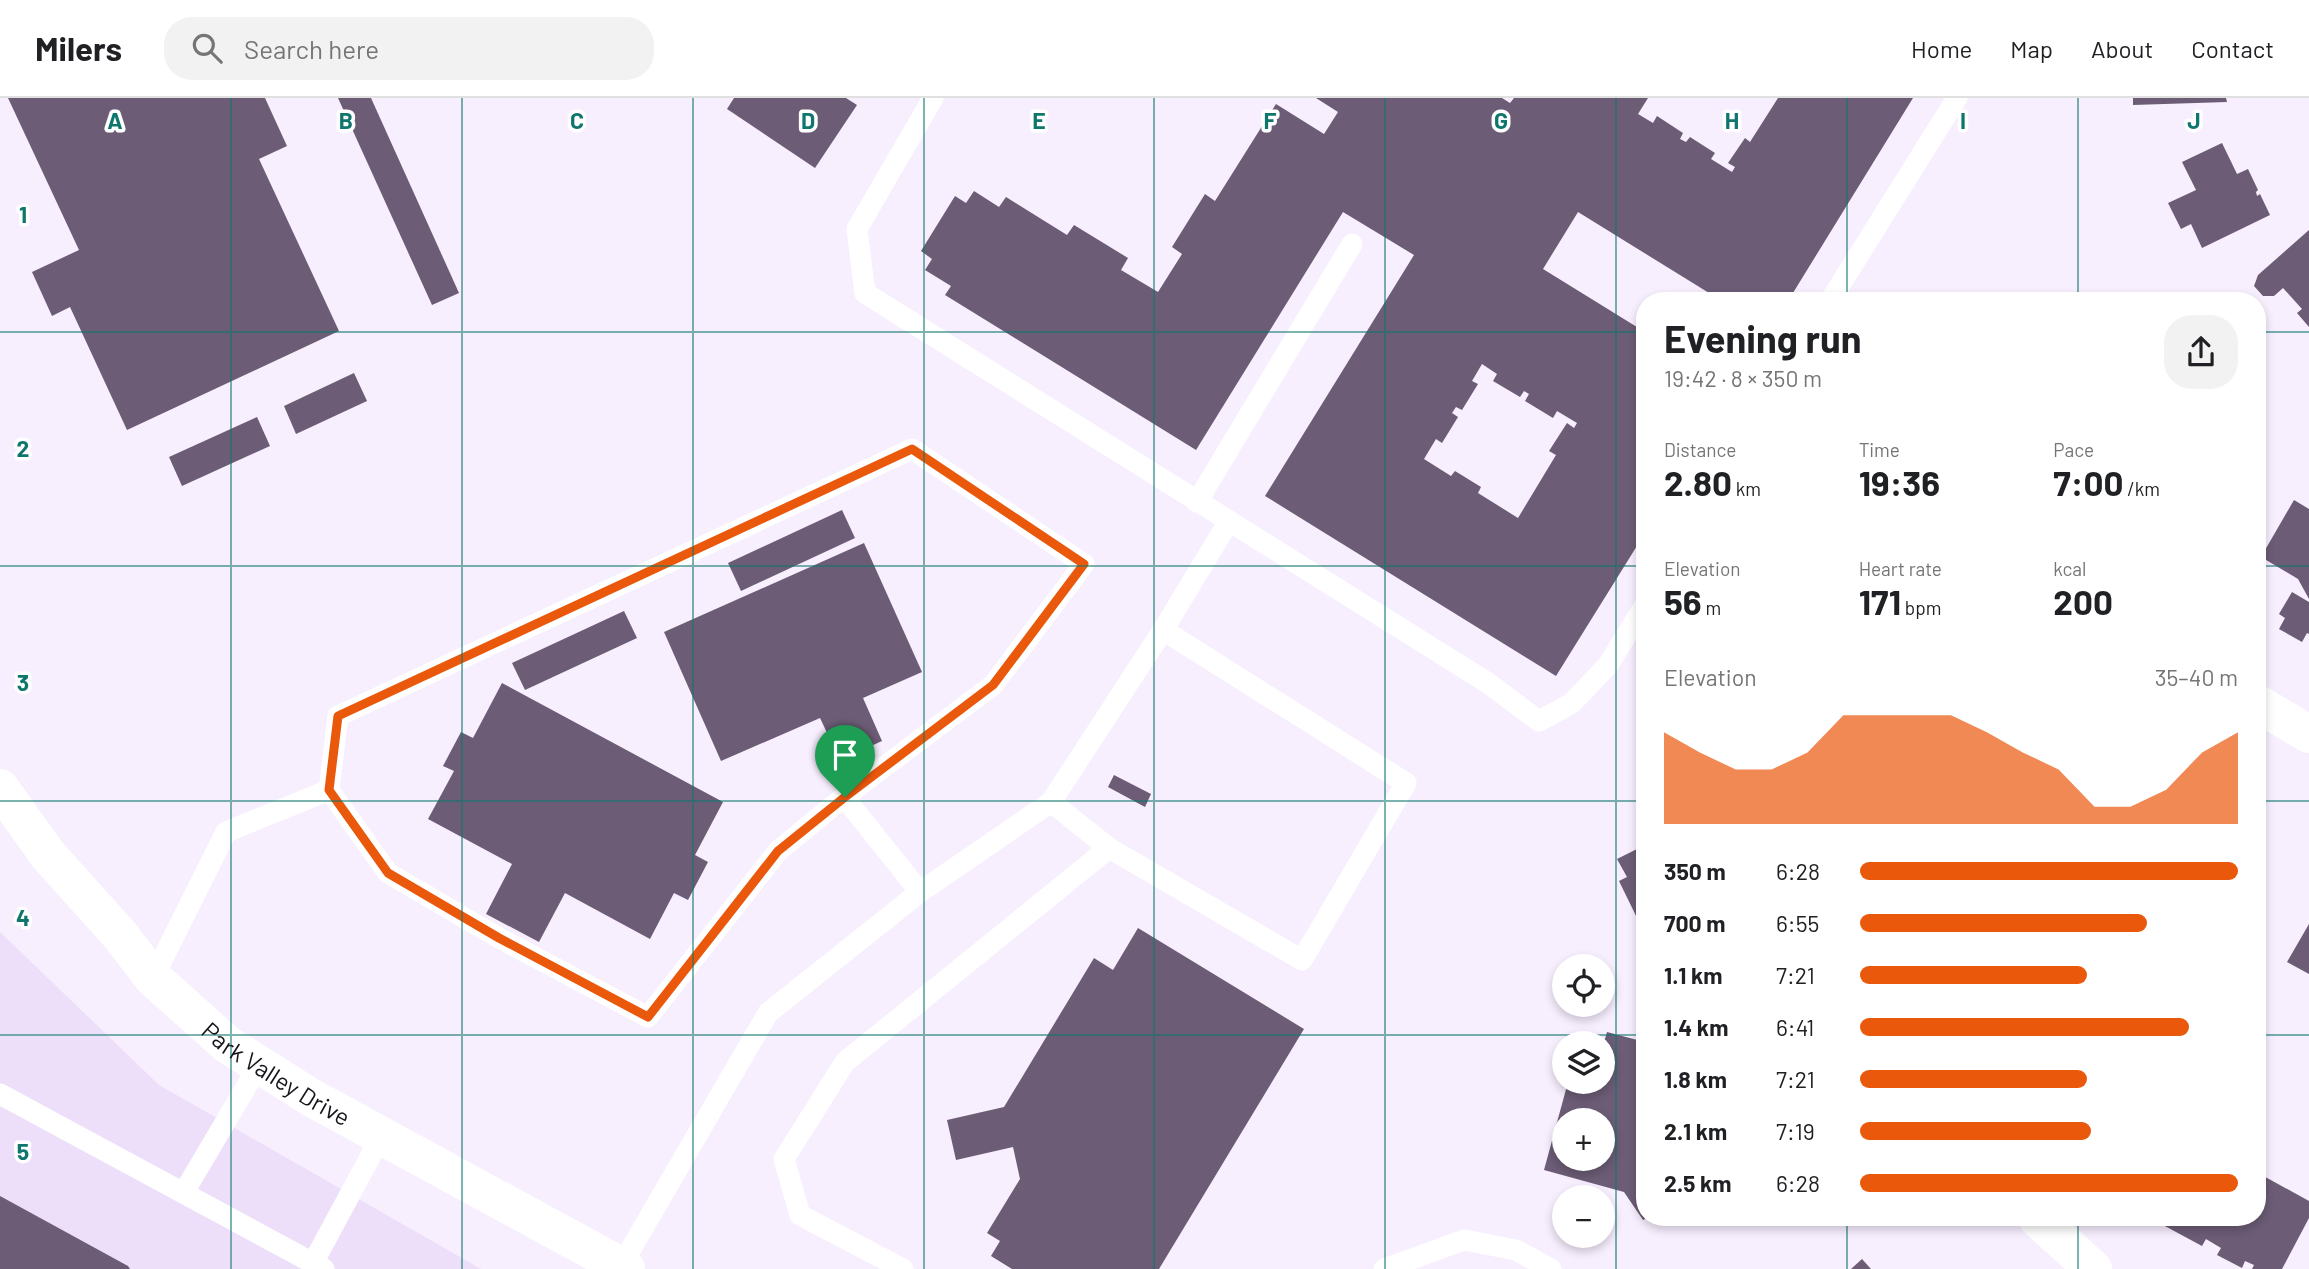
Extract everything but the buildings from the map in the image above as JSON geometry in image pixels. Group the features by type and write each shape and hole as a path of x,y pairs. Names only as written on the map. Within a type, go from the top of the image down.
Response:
{"street":[{"path":"2266,709 2309,734"},
{"name":"Park Valley Drive","path":"0,788 48,855 120,935 153,978 228,1045 313,1098 623,1267"},
{"path":"2046,1226 2093,1269"}],"lane":[{"path":"933,98 857,229 865,293 1488,683 1539,721 1572,703 1608,666 1636,620"},
{"path":"1836,292 1957,98"},
{"path":"1197,502 1352,244"},
{"path":"912,449 1084,564 993,685 778,851 648,1017 499,938 388,873 329,790 338,716 912,449"},
{"path":"623,1267 768,1013 920,892 1051,802 1229,521"},
{"path":"1051,802 1110,848 1303,960 1406,783 1163,629"},
{"path":"153,978 226,832 329,790"},
{"path":"845,797 920,892"},
{"path":"903,1269 800,1215 784,1159 845,1062 1110,848"},
{"path":"184,1192 259,1065"},
{"path":"0,1094 319,1266 382,1135"},
{"path":"1384,1269 1464,1240 1516,1250 1551,1269"}],"shaded area":[{"path":"0,932 159,1085 481,1269 0,1269"}],"route":[{"path":"912,449 1084,564 993,685 845,797 778,851 648,1017 499,938 388,873 329,790 338,716 912,449"}]}
